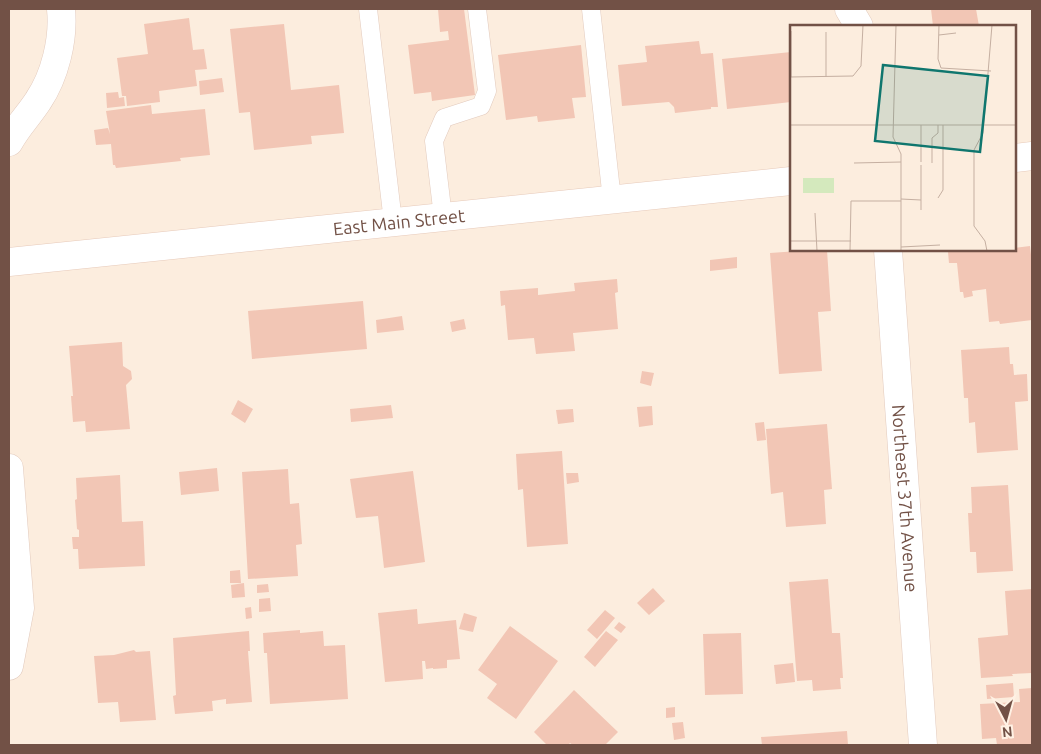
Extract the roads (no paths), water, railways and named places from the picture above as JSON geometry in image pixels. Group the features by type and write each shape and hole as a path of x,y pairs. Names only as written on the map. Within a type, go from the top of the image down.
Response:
{"street":[{"path":"9,142 40,99 55,66 61,40 61,9"},
{"path":"849,9 858,25"},
{"path":"1016,158 1032,156"},
{"name":"East Main Street","path":"9,262 790,182"},
{"name":"Northeast 37th Avenue","path":"888,251 923,745"},
{"path":"9,468 20,608 9,666"}],"lane":[{"path":"368,9 393,222"},
{"path":"443,217 434,141 444,118 481,106 486,91 477,9"},
{"path":"591,9 612,200"}]}
